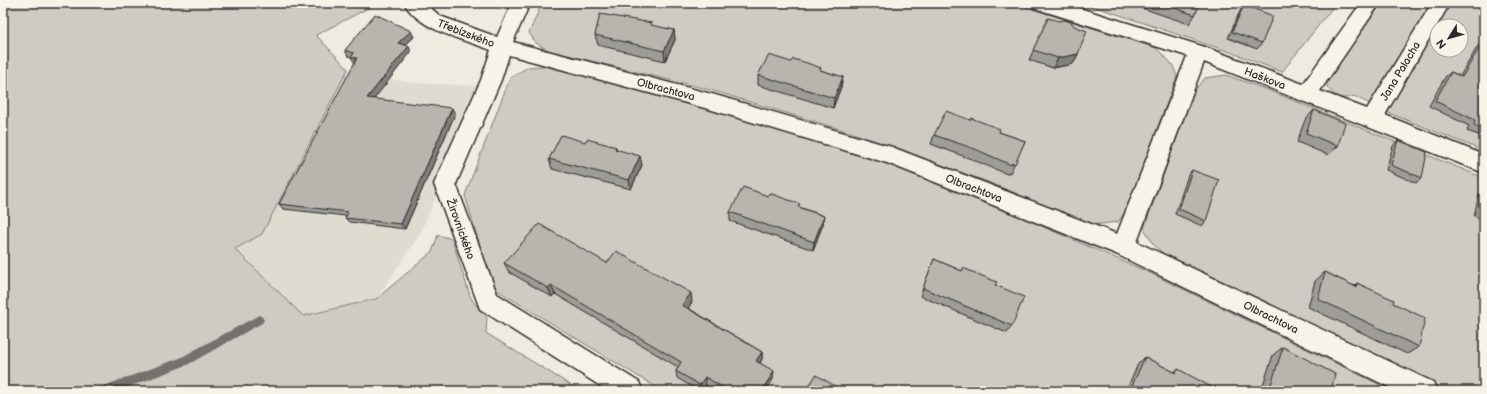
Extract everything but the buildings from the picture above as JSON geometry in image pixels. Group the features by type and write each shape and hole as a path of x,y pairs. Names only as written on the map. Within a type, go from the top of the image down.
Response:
{"street":[{"name":"Třebízského","path":"412,3 433,21 502,46"},
{"name":"Žirovnického","path":"521,3 502,46 491,80 445,184 488,301 630,391"},
{"name":"Haškova","path":"1042,3 1198,52 1484,164"},
{"path":"1307,94 1371,3"},
{"name":"Jana Palacha","path":"1372,119 1441,3"},
{"name":"Olbrachtova","path":"502,46 712,102 892,156 1124,247 1424,391"},
{"path":"1124,247 1198,52"}],"shaded area":[{"path":"3,3 378,3 316,35 348,69 262,234 235,249 303,316 376,299 432,252 438,235 452,239 470,296 474,303 487,317 486,333 580,391 3,391"},
{"path":"542,3 1013,3 1156,48 1172,64 1177,76 1127,209 1118,222 1093,225 988,182 856,134 707,89 550,51 536,43 529,33"},
{"path":"1084,3 1336,3 1282,72 1230,52"},
{"path":"1382,3 1484,3 1484,151 1384,111 1354,96 1342,98 1336,96 1327,87 1329,77"},
{"path":"544,66 710,105 864,154 1007,208 1046,228 1148,272 1393,391 662,391 492,287 465,195 510,78 528,67"},
{"path":"348,69 356,73 412,83 483,86 419,236 376,299 303,316 234,249 262,234"},
{"path":"1226,75 1268,90 1484,178 1484,391 1444,391 1168,258 1153,244 1144,228 1194,91 1205,78"}],"waterway":[{"path":"105,391 183,362 259,320"}]}
